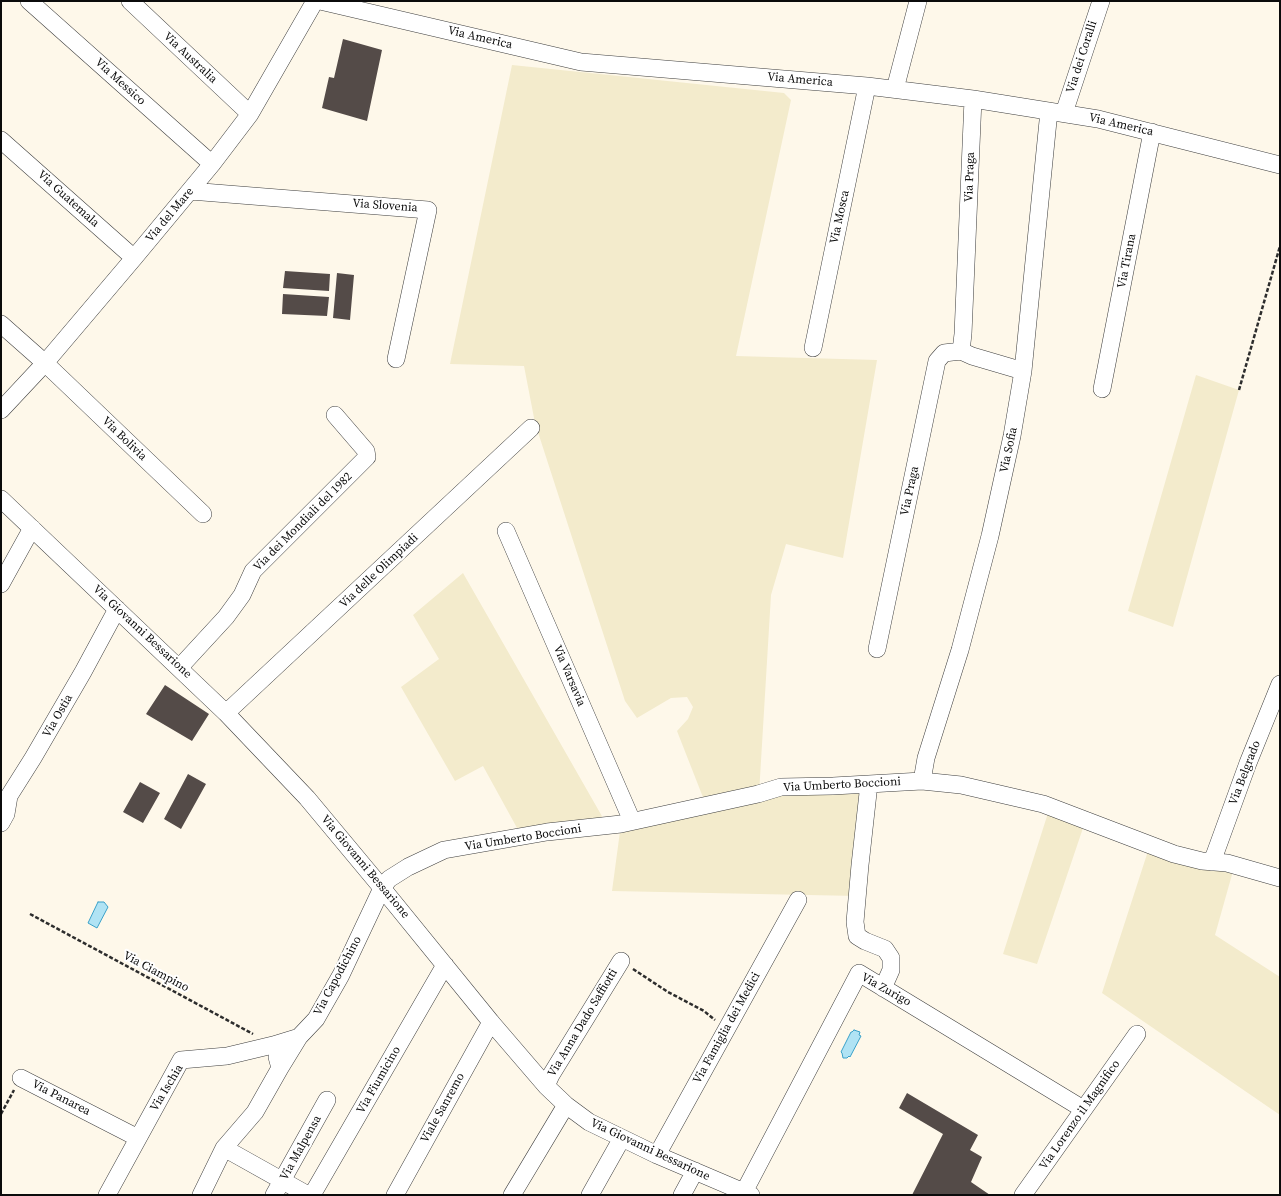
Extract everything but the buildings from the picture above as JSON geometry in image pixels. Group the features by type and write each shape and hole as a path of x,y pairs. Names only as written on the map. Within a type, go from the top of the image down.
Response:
{"street":[{"name":"Via Messico","path":"29,1 212,164"},
{"name":"Via Australia","path":"130,1 250,114"},
{"name":"Via del Mare","path":"1,410 45,363 212,164 250,114 316,1"},
{"name":"Via America","path":"320,1 581,62 867,86 973,99 1098,119 1280,165"},
{"path":"895,89 918,1"},
{"name":"Via dei Coralli","path":"1057,112 1100,1"},
{"name":"Via Mosca","path":"813,348 867,86"},
{"name":"Via Praga","path":"877,649 937,361 944,353 961,351 973,99"},
{"name":"Via Sofia","path":"922,781 926,758 960,650 990,536 1012,436 1023,371 1057,112"},
{"name":"Via Tirana","path":"1102,389 1152,132"},
{"name":"Via Guatemala","path":"1,140 134,258"},
{"name":"Via Slovenia","path":"190,191 428,210 396,359"},
{"name":"Via Bolivia","path":"1,324 45,363 203,514"},
{"path":"961,351 1023,371"},
{"name":"Via dei Mondiali del 1982","path":"179,668 226,617 242,595 253,571 367,457 366,451 335,415"},
{"name":"Via delle Olimpiadi","path":"226,713 531,428"},
{"name":"Via Giovanni Bessarione","path":"1,499 226,713 308,798 491,1022 546,1086 566,1105 589,1122 657,1156 695,1171 722,1190 747,1194"},
{"path":"1,584 32,528"},
{"name":"Via Varsavia","path":"506,531 632,821"},
{"name":"Via Ostia","path":"1,823 6,814 9,796 33,758 117,609"},
{"name":"Via Belgrado","path":"1212,862 1248,763 1280,684"},
{"name":"Via Umberto Boccioni","path":"382,888 389,879 444,850 547,832 621,824 758,794 781,787 922,781 961,785 1042,804 1174,854 1202,861 1226,863 1280,878"},
{"path":"869,784 855,922 857,936 885,949 891,958 891,970 884,988"},
{"name":"Via Capodichino","path":"273,1045 299,1037 316,1019 341,975 382,888"},
{"name":"Via Famiglia dei Medici","path":"657,1156 798,900"},
{"name":"Via Anna Dado Saffiotti","path":"546,1086 621,961"},
{"name":"Via Fiumicino","path":"312,1195 445,965"},
{"name":"Via Zurigo","path":"747,1194 859,973 1083,1109"},
{"name":"Viale Sanremo","path":"395,1195 491,1022"},
{"name":"Via Lorenzo il Magnifico","path":"1023,1195 1137,1034"},
{"path":"201,1195 224,1148 255,1112 299,1037"},
{"path":"273,1045 280,1068"},
{"name":"Via Ischia","path":"107,1195 181,1060 227,1056 273,1045"},
{"name":"Via Panarea","path":"21,1078 138,1138"},
{"name":"Via Malpensa","path":"278,1188 327,1100"},
{"path":"512,1195 566,1105"},
{"path":"590,1195 622,1138"},
{"path":"224,1148 278,1188 308,1195"},
{"path":"682,1195 695,1171"}],"path":[{"path":"1239,390 1280,246"},
{"name":"Via Ciampino","path":"30,914 273,1045"},
{"path":"621,961 668,992 704,1011 726,1029"},
{"name":"Via Panarea","path":"1,1114 21,1078"}],"shaded area":[{"path":"512,65 784,93 791,100 736,356 877,360 843,558 786,544 771,595 759,794 869,784 857,896 612,891 621,824 706,805 677,731 688,719 693,707 687,697 671,698 637,718 625,701 535,423 524,366 450,364"},
{"path":"1196,375 1239,390 1173,627 1128,611"},
{"path":"463,573 607,825 522,837 483,766 455,781 401,687 439,659 413,615"},
{"path":"1048,813 1083,828 1037,964 1003,954"},
{"path":"1148,851 1233,871 1215,935 1280,977 1280,1115 1102,993"}],"water":[{"path":"98,902 104,902 108,907 97,928 88,923"},
{"path":"854,1030 860,1032 859,1035 861,1036 850,1057 843,1058 841,1052 851,1032"}]}
